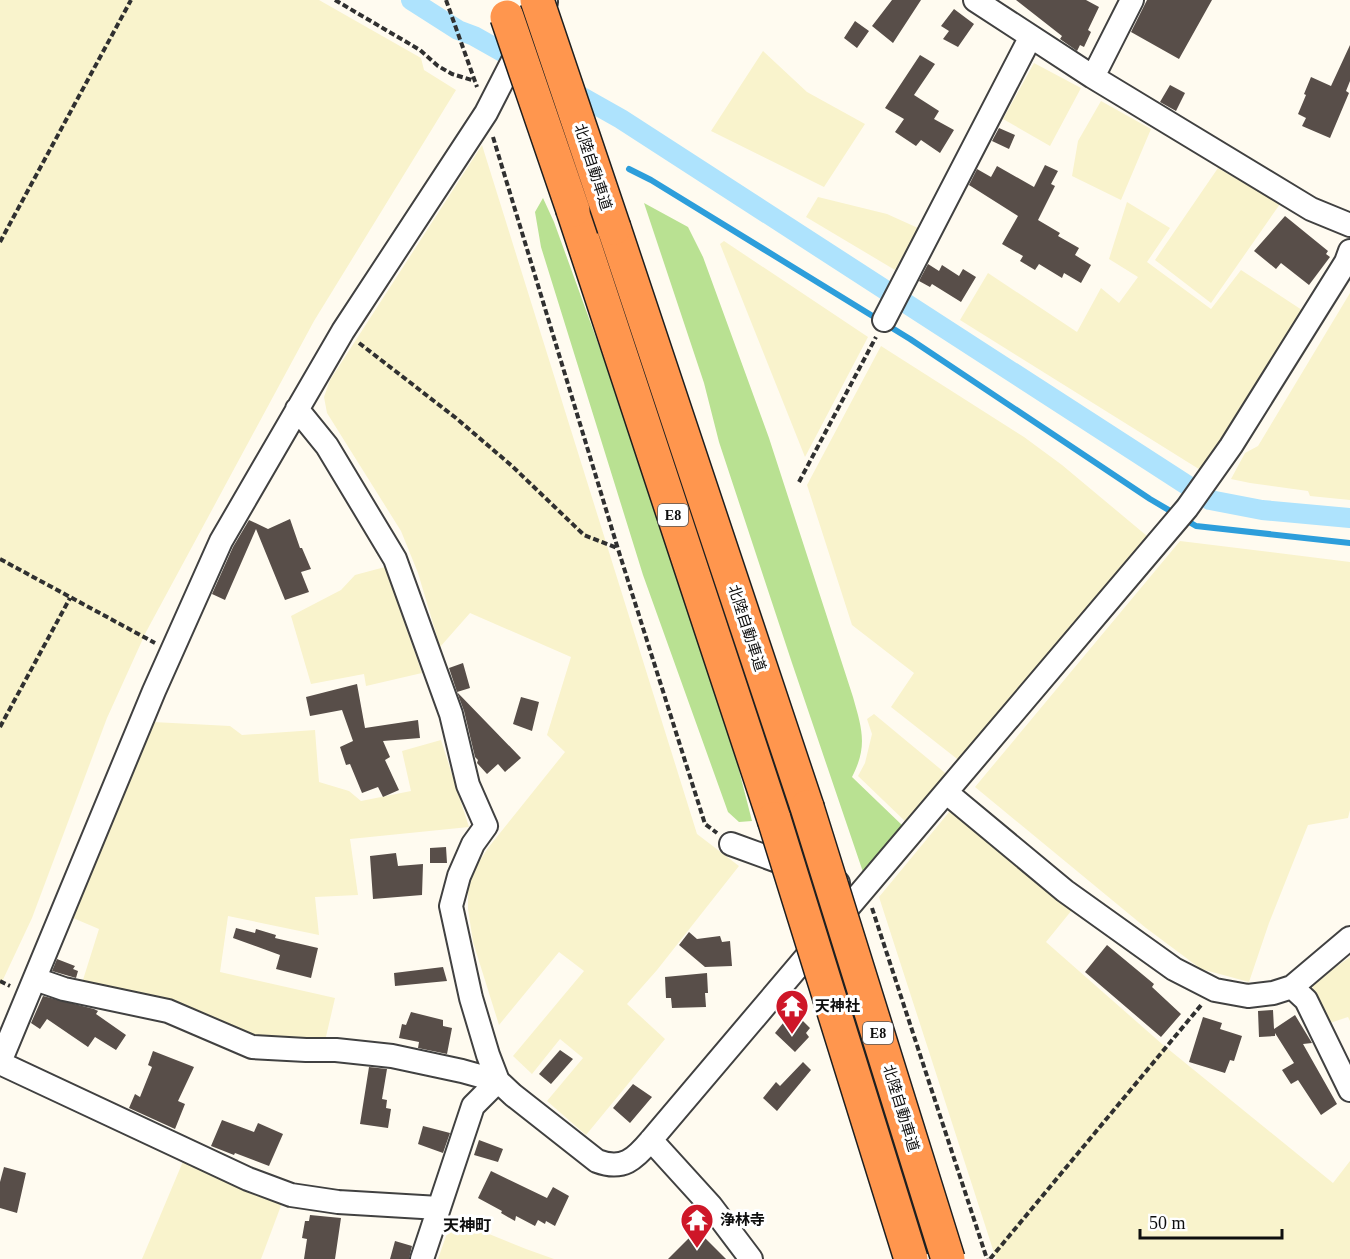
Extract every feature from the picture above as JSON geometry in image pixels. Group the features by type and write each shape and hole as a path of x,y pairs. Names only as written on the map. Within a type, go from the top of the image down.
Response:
{"highway":[{"name":"北陸自動車道","path":"537,0 807,807 948,1259"},
{"name":"E8","path":"505,8 774,819 912,1259"}],"street":[{"path":"439,1208 338,1202 291,1195 248,1179 0,1062 171,652 221,541 343,331 486,113 528,31 548,0"},
{"path":"975,0 1030,38 1311,208 1350,225"},
{"path":"1093,77 1131,0"},
{"path":"884,320 1030,38"},
{"path":"297,409 327,446 395,559 450,714 468,785 486,826 473,844 459,876 451,906 471,998 498,1081 597,1161 619,1166 641,1152 1187,508 1231,446 1346,262 1350,251"},
{"path":"947,793 1065,891 1174,969 1215,990 1248,996 1273,993 1292,987 1350,938"},
{"path":"731,844 862,892"},
{"path":"35,979 64,989 168,1011 252,1047 336,1050 392,1056 498,1081"},
{"path":"1292,987 1306,1000 1350,1090"},
{"path":"422,1259 473,1106 498,1081"},
{"path":"651,1140 711,1206 751,1259"}],"path":[{"path":"0,242 131,0"},
{"path":"334,0 420,50 438,66 452,74 474,81"},
{"path":"446,0 486,113 618,549 705,824 731,844"},
{"path":"343,331 472,432 512,466 584,535 618,549"},
{"path":"799,482 873,344"},
{"path":"0,559 171,652"},
{"path":"0,727 70,598"},
{"path":"862,892 871,906 988,1259"},
{"path":"988,1259 1215,990"}],"shaded area":[{"path":"0,0 319,0 421,58 424,70 456,90 314,321 146,632 107,718 32,918 0,986"},
{"path":"763,51 807,92 865,124 824,187 711,131"},
{"path":"1034,63 1081,88 1050,146 1003,119"},
{"path":"1101,101 1151,129 1121,200 1072,176 1078,141"},
{"path":"482,145 697,834 739,866 657,970 627,1004 665,1039 586,1135 547,1101 583,1058 560,1039 532,1074 513,1056 584,971 559,952 499,1025 473,942 468,909 468,888 477,865 565,752 547,735 571,657 470,613 440,647 418,573 401,531 327,413 324,397 330,380"},
{"path":"1218,168 1280,204 1211,303 1155,260"},
{"path":"818,197 887,214 918,228 895,270 806,217"},
{"path":"1127,202 1170,228 1147,262 1211,309 1241,270 1305,312 1202,471 960,320 988,273 1077,332 1101,288 1119,303 1138,277 1109,259"},
{"path":"724,241 868,337 805,457 720,244"},
{"path":"1350,293 1350,500 1310,496 1308,491 1231,479 1245,453 1258,446"},
{"path":"881,346 1024,437 1062,465 1147,536 961,762 891,707 914,673 852,625 807,485"},
{"path":"1180,541 1350,562 1350,810 1348,818 1308,825 1269,923 1249,982 1201,969 1146,928 975,787"},
{"path":"385,567 422,673 366,686 364,674 311,684 291,616 341,590 355,575"},
{"path":"874,714 950,777 909,825 858,776 865,763 872,734 867,719"},
{"path":"153,722 230,726 242,735 315,730 319,782 349,791 361,801 411,791 402,751 441,740 469,827 350,839 358,895 315,897 319,935 228,916 220,972 335,998 325,1041 250,1035 82,983 99,929 73,918"},
{"path":"950,811 1076,905 1046,942 1162,1044 1333,1183 1350,1161 1350,1259 996,1259 879,897"},
{"path":"1350,957 1350,1021 1348,1017 1327,1024 1311,984"},
{"path":"184,1159 282,1203 261,1259 142,1259"},
{"path":"452,1219 526,1249 554,1259 438,1259"}],"green space":[{"path":"543,198 554,222 660,514 717,684 752,821 739,822 728,812 643,575 541,247 535,212"},
{"path":"644,203 688,227 703,257 769,438 853,697 859,719 862,747 852,777 904,827 863,876 719,442 704,383"}],"building":[{"path":"892,0 921,0 893,43 872,26"},
{"path":"1016,0 1086,0 1099,7 1088,30 1091,32 1084,47 1080,45 1077,51 1060,39 1062,36"},
{"path":"1147,0 1212,0 1179,59 1131,32"},
{"path":"954,9 974,24 958,47 943,39 949,31 941,26"},
{"path":"855,21 869,31 857,48 844,38"},
{"path":"1350,45 1350,81 1346,91 1349,93 1330,138 1302,126 1306,118 1298,114 1311,77 1331,86"},
{"path":"920,55 935,64 914,95 939,111 934,119 954,130 940,153 921,140 916,146 895,132 904,119 885,108"},
{"path":"1170,85 1185,93 1176,111 1160,102"},
{"path":"999,128 1015,135 1009,149 992,141"},
{"path":"1045,165 1058,171 1051,184 1055,186 1038,220 1060,233 1058,236 1079,248 1075,255 1091,265 1081,283 1064,273 1062,278 1039,264 1035,270 1020,261 1023,256 1002,244 1018,216 969,185 977,169 991,177 997,166 1034,187"},
{"path":"1285,216 1328,251 1326,254 1330,257 1309,285 1281,263 1276,269 1254,251"},
{"path":"928,264 939,271 942,265 959,276 963,269 976,277 961,302 932,284 930,287 919,281"},
{"path":"290,519 300,548 311,569 301,572 309,592 285,600 256,529 225,600 212,594 233,547 249,520 268,529"},
{"path":"463,663 470,688 457,692 449,668"},
{"path":"357,684 365,728 418,720 420,738 383,741 390,757 385,760 399,790 383,797 378,787 362,793 350,764 346,765 340,747 353,741 342,710 310,716 306,697"},
{"path":"457,692 521,758 505,772 498,764 487,774 477,763"},
{"path":"521,697 539,702 532,731 513,724"},
{"path":"446,847 447,863 430,863 430,848"},
{"path":"396,853 398,866 423,864 422,895 373,899 370,856"},
{"path":"236,928 255,933 256,929 276,935 275,938 318,948 311,978 276,969 280,955 233,938"},
{"path":"689,932 697,939 720,936 722,942 730,941 732,966 705,967 679,945"},
{"path":"1107,945 1154,984 1152,987 1181,1014 1161,1037 1085,972"},
{"path":"57,959 75,966 73,969 78,971 76,978 52,971"},
{"path":"443,967 447,981 395,986 394,973"},
{"path":"707,973 706,1007 672,1008 671,998 666,998 665,977"},
{"path":"43,996 94,1009 98,1011 96,1014 126,1035 116,1050 95,1037 88,1047 47,1019 40,1029 31,1023"},
{"path":"1273,1010 1274,1029 1295,1015 1312,1043 1303,1044 1337,1104 1321,1115 1298,1080 1291,1084 1282,1070 1294,1063 1275,1033 1275,1036 1259,1037 1258,1011"},
{"path":"411,1012 443,1020 443,1026 452,1028 447,1054 418,1048 419,1042 399,1038 402,1024 406,1025"},
{"name":"天神社","path":"788,1017 794,1022 799,1017 810,1028 806,1033 809,1037 795,1052 775,1033"},
{"path":"1203,1017 1222,1023 1220,1029 1242,1036 1234,1061 1230,1060 1225,1073 1189,1062"},
{"path":"560,1050 573,1059 551,1084 539,1074"},
{"path":"153,1051 194,1067 178,1101 185,1104 175,1129 129,1108 135,1094 140,1097 152,1067 148,1065"},
{"path":"803,1062 811,1070 777,1111 763,1098 776,1082 780,1086"},
{"path":"369,1067 387,1069 382,1099 387,1100 386,1108 391,1109 388,1128 360,1124"},
{"path":"633,1084 652,1097 630,1123 613,1108"},
{"path":"222,1120 254,1132 258,1123 283,1134 269,1166 211,1146"},
{"path":"423,1126 450,1133 443,1153 418,1144"},
{"path":"479,1140 503,1149 498,1162 474,1155"},
{"path":"4,1167 26,1173 17,1213 0,1208 0,1182"},
{"path":"491,1171 547,1198 553,1187 569,1196 555,1226 538,1220 535,1226 516,1216 515,1221 478,1198"},
{"path":"310,1215 341,1218 335,1259 304,1259 307,1239 302,1238 305,1221 309,1221"},
{"name":"浄林寺","path":"697,1230 726,1259 668,1259"},
{"path":"395,1241 412,1246 409,1259 390,1259"}],"waterway":[{"path":"411,0 458,30 474,36 621,119 1210,500 1262,510 1350,518"},
{"path":"629,169 651,180 910,339 1150,499 1196,526 1350,543"}],"place":[{"name":"天神社","path":"792,1035"},
{"name":"浄林寺","path":"697,1249"}],"district":[{"name":"天神町","path":"467,1225"}]}
